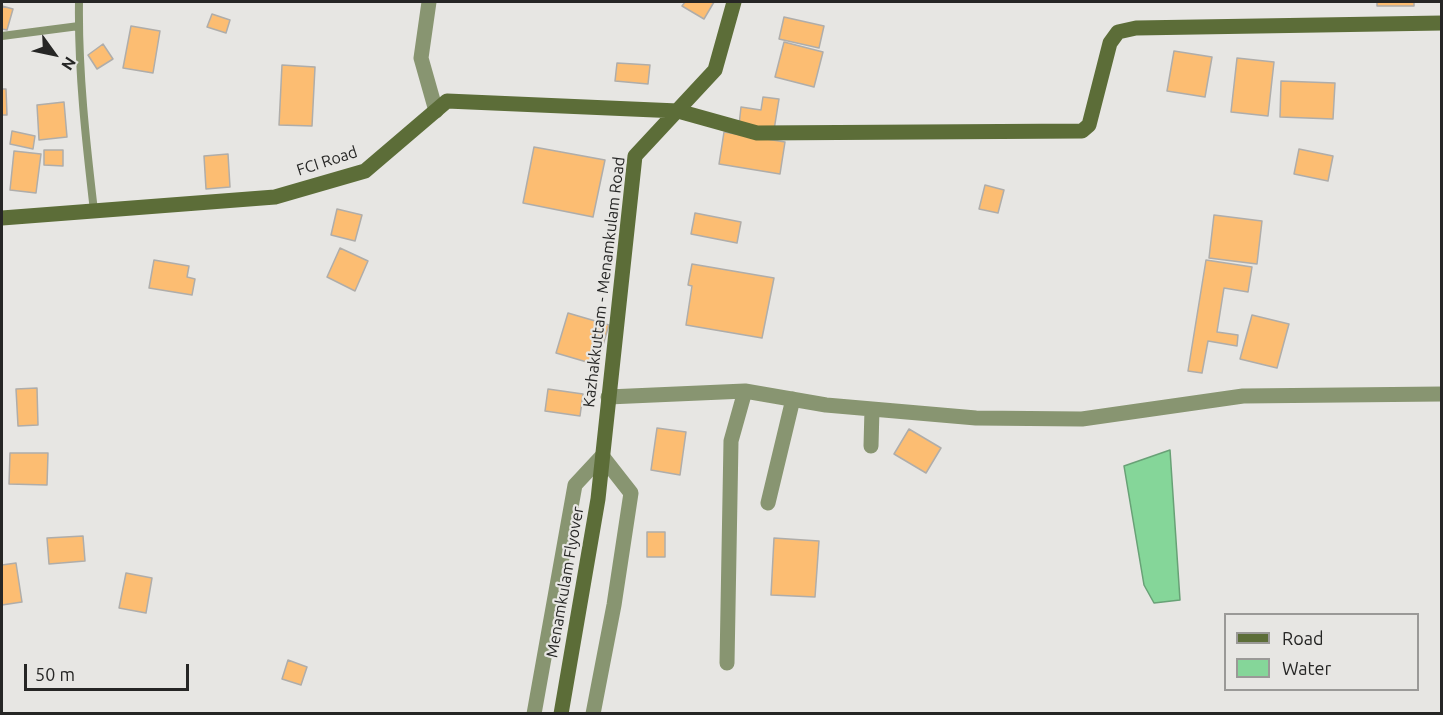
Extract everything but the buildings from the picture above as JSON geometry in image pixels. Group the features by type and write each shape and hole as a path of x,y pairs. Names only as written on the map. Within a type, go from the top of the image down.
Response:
{"street":[{"path":"429,2 421,58 436,111"},
{"name":"Kazhakkuttam - Menamkulam Road","path":"602,456 635,156 716,70 734,2"},
{"name":"FCI Road","path":"2,218 274,197 365,171 447,101 678,111 757,133 1082,130 1089,125 1110,44 1118,32 1136,28 1442,23"},
{"path":"608,397 745,391 826,405 976,418 1082,419 1243,396 1442,394"},
{"path":"727,663 731,441 745,391"},
{"path":"768,503 793,399"},
{"path":"871,446 872,409"},
{"path":"534,714 575,485 602,456 631,493 614,605 593,714"},
{"name":"Menamkulam Flyover","path":"561,714 598,499 602,456"}],"lane":[{"path":"80,2 79,26 86,140 94,211"},
{"path":"2,36 79,26"}],"water":[{"path":"1170,450 1180,600 1154,603 1144,585 1124,466"}]}
